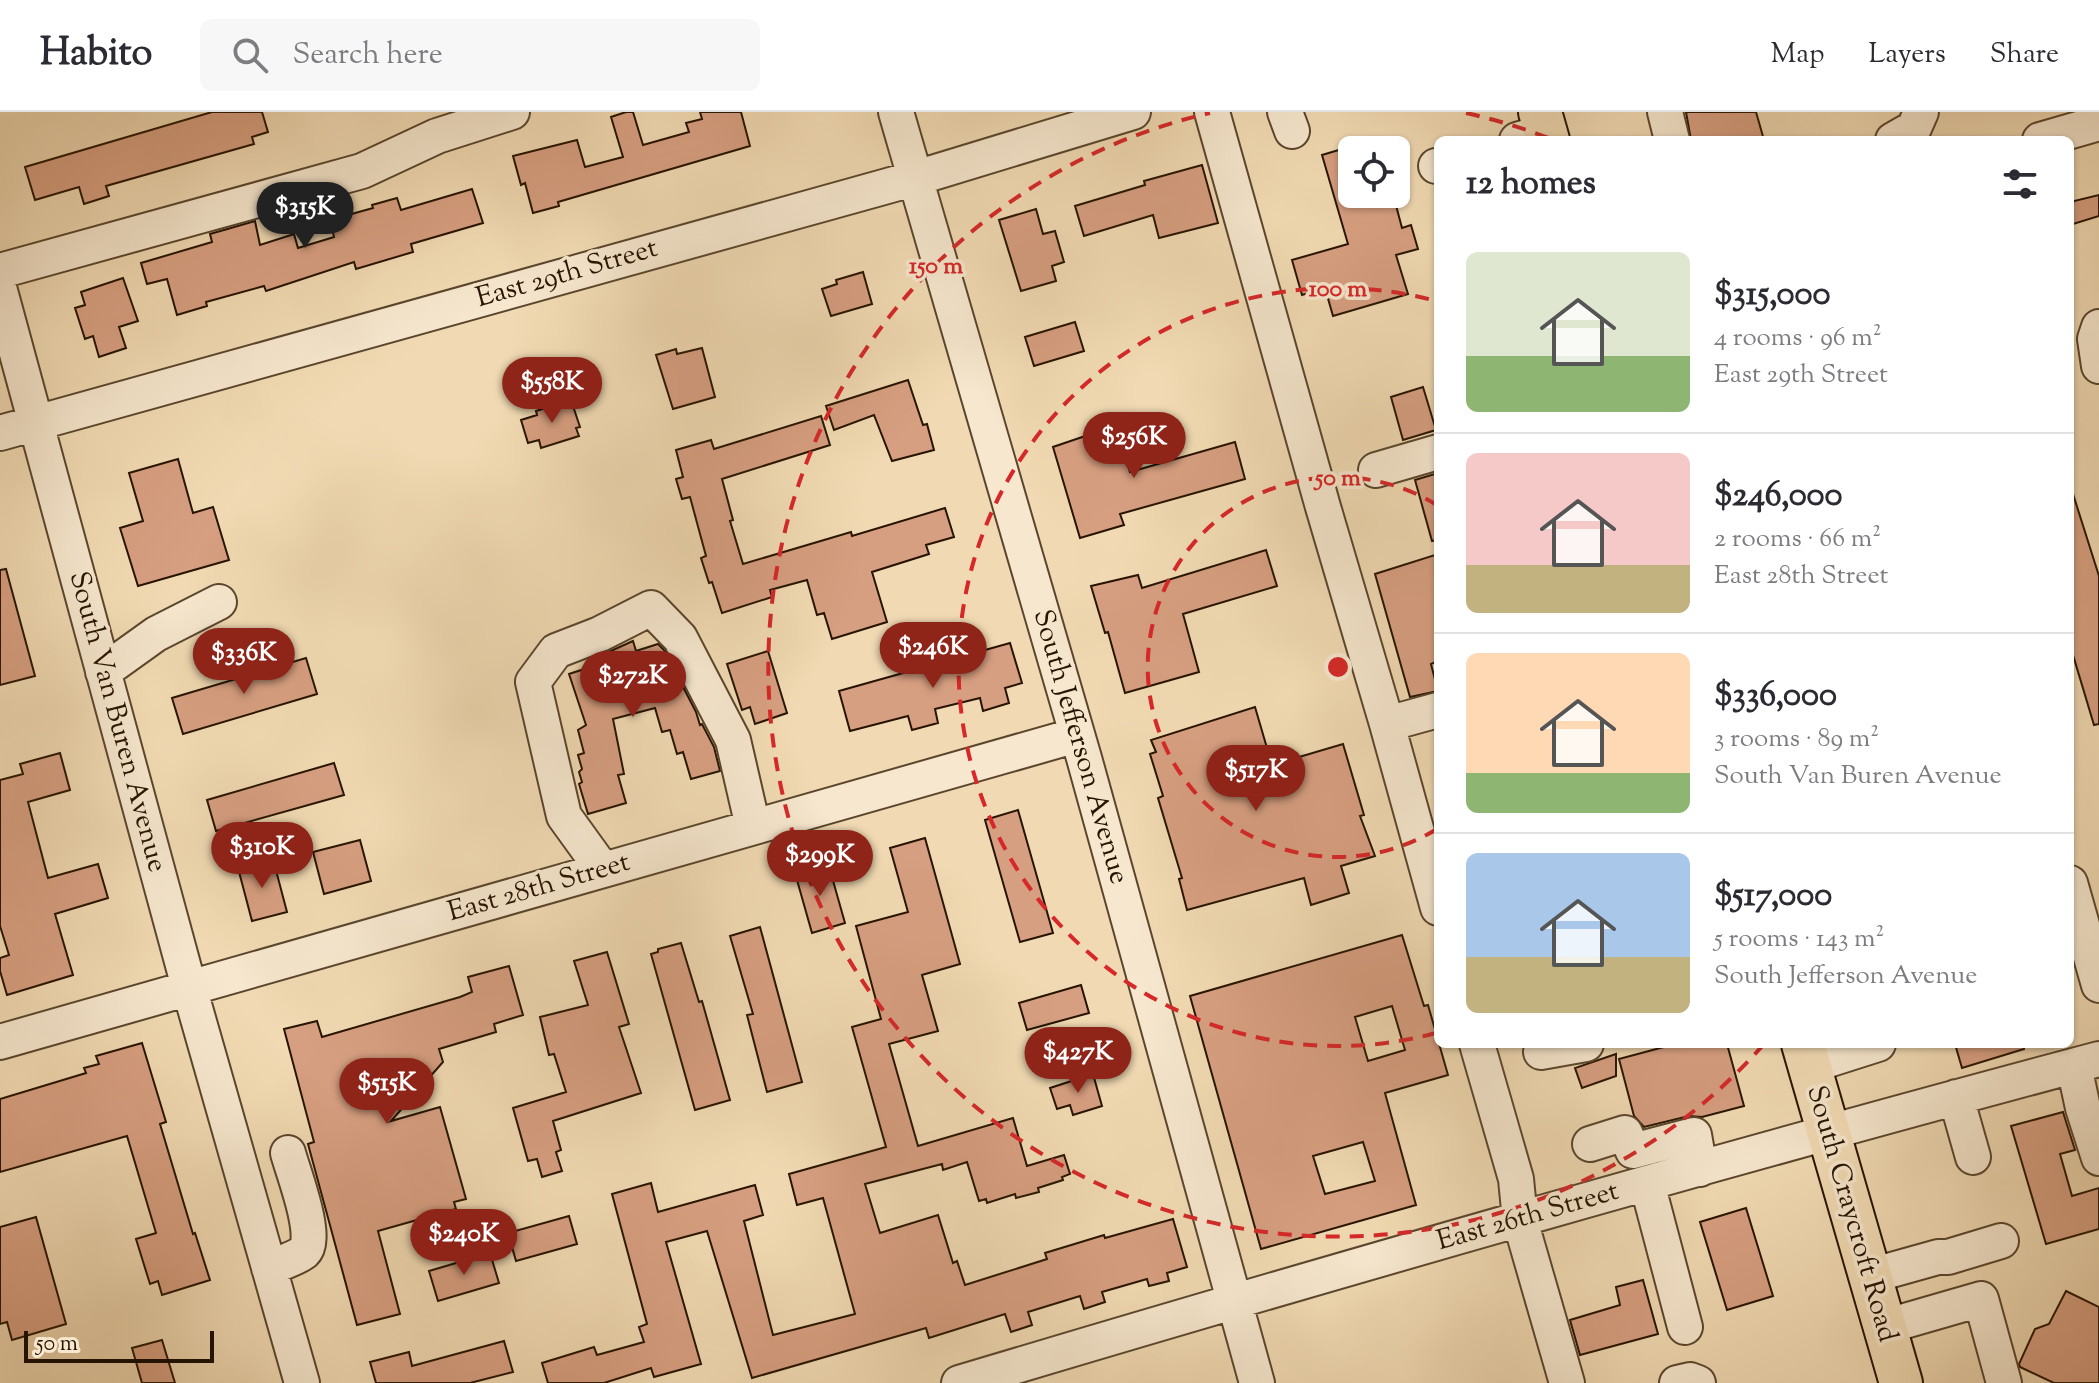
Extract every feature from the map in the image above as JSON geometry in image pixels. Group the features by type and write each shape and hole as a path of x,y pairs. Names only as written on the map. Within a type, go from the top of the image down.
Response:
{"main road":[{"name":"South Craycroft Road","path":"1806,1055 1901,1383"}],"street":[{"path":"0,271 362,171 437,136 512,112"},
{"name":"South Jefferson Avenue","path":"896,112 1077,735 1257,1383"},
{"name":"East 29th Street","path":"0,433 916,178 1089,118 1133,112"},
{"path":"1212,112 1434,894"},
{"path":"1665,112 1671,136"},
{"path":"1900,136 1914,128 1921,112"},
{"path":"2054,136 2099,123"},
{"name":"South Van Buren Avenue","path":"0,291 189,987 302,1383"},
{"path":"2095,318 2099,366"},
{"path":"1376,470 1434,453"},
{"path":"103,672 156,634 219,602"},
{"path":"603,870 564,816 533,682 556,651 600,634 651,608 680,638 733,740 753,827"},
{"path":"1387,724 1434,711"},
{"name":"East 28th Street","path":"0,1042 1077,735"},
{"path":"2074,897 2099,985"},
{"path":"1478,1048 1516,1179 1520,1220 1567,1383"},
{"path":"1541,1052 1564,1048"},
{"path":"1806,1055 1852,1048"},
{"path":"2087,1062 2083,1108 2099,1158"},
{"name":"East 26th Street","path":"959,1383 1647,1183 2087,1062"},
{"path":"1956,1097 1973,1157"},
{"path":"1590,1144 1625,1133 1633,1151 1694,1135 1700,1169"},
{"path":"269,1268 303,1253 308,1246 310,1231 288,1153"},
{"path":"1647,1183 1685,1327"},
{"path":"1870,1276 2001,1241"},
{"path":"1884,1327 1981,1299 2004,1383"},
{"path":"1677,1383 1690,1380 1698,1383"}],"building":[{"path":"212,112 262,112 268,132 252,137 254,144 106,186 109,196 84,204 79,187 35,200 25,167"},
{"path":"633,112 643,145 689,132 686,123 702,119 700,112 741,112 750,146 558,202 559,206 533,213 513,156 577,140 585,167 623,157 611,117"},
{"path":"1686,112 1756,112 1763,136 1690,136"},
{"path":"1338,150 1338,208 1397,208 1402,228 1411,225 1418,249 1396,255 1408,294 1333,316 1325,288 1302,295 1292,260 1348,244 1322,155"},
{"path":"1202,165 1218,223 1159,238 1153,215 1084,236 1075,206 1145,185 1144,181"},
{"path":"472,189 483,223 411,244 413,252 356,269 354,262 266,291 264,286 206,302 207,306 177,315 167,279 147,284 141,263 212,242 210,234 255,221 260,245 294,234 298,248 334,237 330,220 373,208 372,205 397,198 401,210"},
{"path":"2099,195 2099,216 2074,224 2074,201"},
{"path":"1036,209 1043,234 1055,231 1064,262 1052,266 1056,281 1021,291 999,220"},
{"path":"863,272 872,304 831,316 822,289 837,284 836,280"},
{"path":"123,278 138,321 119,327 126,348 99,357 93,336 85,339 75,308 85,305 81,292"},
{"path":"1075,322 1084,351 1034,366 1025,337"},
{"path":"702,348 715,397 673,409 656,355 676,349 677,354"},
{"path":"908,380 923,425 927,424 934,450 892,461 874,415 834,430 826,406"},
{"path":"1423,387 1434,431 1403,440 1391,397"},
{"path":"571,400 580,427 576,428 579,436 541,448 539,440 528,443 521,420 537,415 536,411"},
{"path":"821,416 830,445 722,479 743,564 945,508 954,537 926,545 929,554 872,572 887,622 832,639 824,613 817,615 807,580 770,590 772,597 722,613 701,558 706,556 690,497 682,499 676,479 683,477 676,450 711,440 714,449"},
{"path":"1118,433 1130,472 1235,442 1245,479 1120,514 1124,525 1080,538 1053,447 1091,434 1093,440"},
{"path":"178,459 193,513 213,507 229,560 138,586 120,528 143,521 129,473"},
{"path":"1434,474 1434,541 1432,541 1415,480"},
{"path":"2074,497 2099,576 2099,724 2094,725 2074,658"},
{"path":"1266,550 1277,586 1183,614 1199,672 1125,693 1091,586 1138,575 1142,588"},
{"path":"1434,555 1434,663 1431,664 1434,692 1410,697 1375,574"},
{"path":"6,569 35,676 0,685 0,570"},
{"path":"633,641 636,651 658,644 664,650 714,747 720,771 691,779 683,752 677,754 670,730 662,732 655,708 613,719 624,774 618,775 626,803 588,814 579,784 582,782 579,772 582,769 578,755 584,753 578,730 586,725 569,674 606,662 604,654"},
{"path":"1010,643 1022,683 1005,688 1009,703 983,711 980,698 935,709 938,723 912,730 908,716 850,731 839,691"},
{"path":"768,651 787,713 755,724 750,707 742,710 727,664"},
{"path":"306,658 317,694 183,734 172,698"},
{"path":"1255,707 1272,765 1343,744 1364,815 1360,816 1375,856 1341,866 1349,893 1311,905 1304,878 1187,910 1179,879 1182,878 1158,798 1163,796 1150,754 1156,752 1151,740"},
{"path":"60,753 70,790 28,802 48,878 98,864 108,898 55,914 73,975 7,995 0,971 0,958 9,955 0,926 0,780 23,774 20,764"},
{"path":"334,763 344,795 216,831 207,800"},
{"path":"1018,810 1053,933 1020,942 985,820"},
{"path":"925,838 960,964 922,975 938,1031 889,1044 918,1146 1013,1118 1027,1166 1064,1155 1070,1174 1062,1177 1063,1180 1038,1188 1039,1192 1016,1198 1015,1194 987,1203 986,1199 979,1201 967,1162 943,1170 942,1164 865,1184 880,1233 938,1215 953,1263 957,1261 965,1285 1047,1259 1045,1253 1173,1219 1187,1267 1167,1273 1169,1281 1149,1286 1147,1279 1102,1292 1105,1302 1084,1309 1080,1296 1028,1312 1032,1325 1011,1332 1005,1314 929,1338 926,1328 752,1378 707,1231 666,1242 701,1364 654,1377 651,1368 604,1383 548,1383 542,1363 594,1347 597,1355 644,1342 639,1327 647,1324 612,1194 651,1183 658,1212 755,1185 763,1215 744,1221 773,1335 855,1314 823,1198 797,1205 789,1174 886,1147 852,1027 881,1019 856,926 908,912 890,848"},
{"path":"360,840 371,881 324,894 313,852"},
{"path":"273,859 287,912 252,921 238,868"},
{"path":"828,863 845,923 812,933 795,873"},
{"path":"760,927 802,1082 767,1092 747,1015 753,1014 730,936"},
{"path":"1402,935 1424,1006 1428,1005 1434,1026 1434,1048 1440,1048 1448,1075 1385,1093 1416,1205 1261,1249 1190,996","holes":["1392,1006 1405,1050 1368,1061 1355,1017","1363,1142 1375,1181 1325,1194 1313,1156"]},
{"path":"681,943 699,1002 702,1001 730,1100 695,1110 651,954"},
{"path":"607,952 629,1024 619,1027 641,1093 553,1121 561,1150 556,1152 562,1171 542,1177 537,1159 528,1161 513,1108 566,1092 554,1054 549,1055 540,1017 588,1005 574,961"},
{"path":"509,966 523,1015 494,1024 496,1032 439,1049 443,1062 391,1121 440,1107 466,1199 454,1202 456,1209 378,1231 400,1314 357,1325 308,1144 314,1142 284,1029 317,1021 322,1037 460,997 472,992 468,977"},
{"path":"1081,985 1089,1013 1027,1030 1019,1003"},
{"path":"142,1043 166,1122 160,1124 210,1280 162,1295 158,1281 150,1284 136,1239 156,1233 127,1136 0,1172 0,1099 86,1073 84,1068 99,1064 96,1056"},
{"path":"1660,1048 1728,1048 1744,1106 1644,1127 1634,1116 1619,1059"},
{"path":"1956,1048 2024,1048 2024,1049 1962,1068"},
{"path":"1616,1054 1616,1076 1582,1088 1575,1068"},
{"path":"1093,1074 1102,1106 1073,1115 1070,1105 1057,1109 1050,1088"},
{"path":"2063,1112 2075,1150 2060,1154 2072,1196 2099,1188 2099,1229 2046,1244 2011,1126"},
{"path":"1746,1208 1773,1296 1727,1310 1700,1222"},
{"path":"569,1216 577,1244 516,1261 508,1233"},
{"path":"36,1217 66,1324 12,1340 7,1322 0,1324 0,1227"},
{"path":"490,1253 499,1283 438,1301 429,1271"},
{"path":"1643,1280 1658,1334 1580,1355 1570,1320 1620,1305 1616,1287"},
{"path":"2066,1291 2099,1307 2099,1383 2054,1383 2020,1367 2035,1329 2049,1324"},
{"path":"162,1340 175,1383 142,1383 132,1348"},
{"path":"504,1341 513,1372 470,1383 376,1383 370,1362 409,1352 412,1366"}]}
